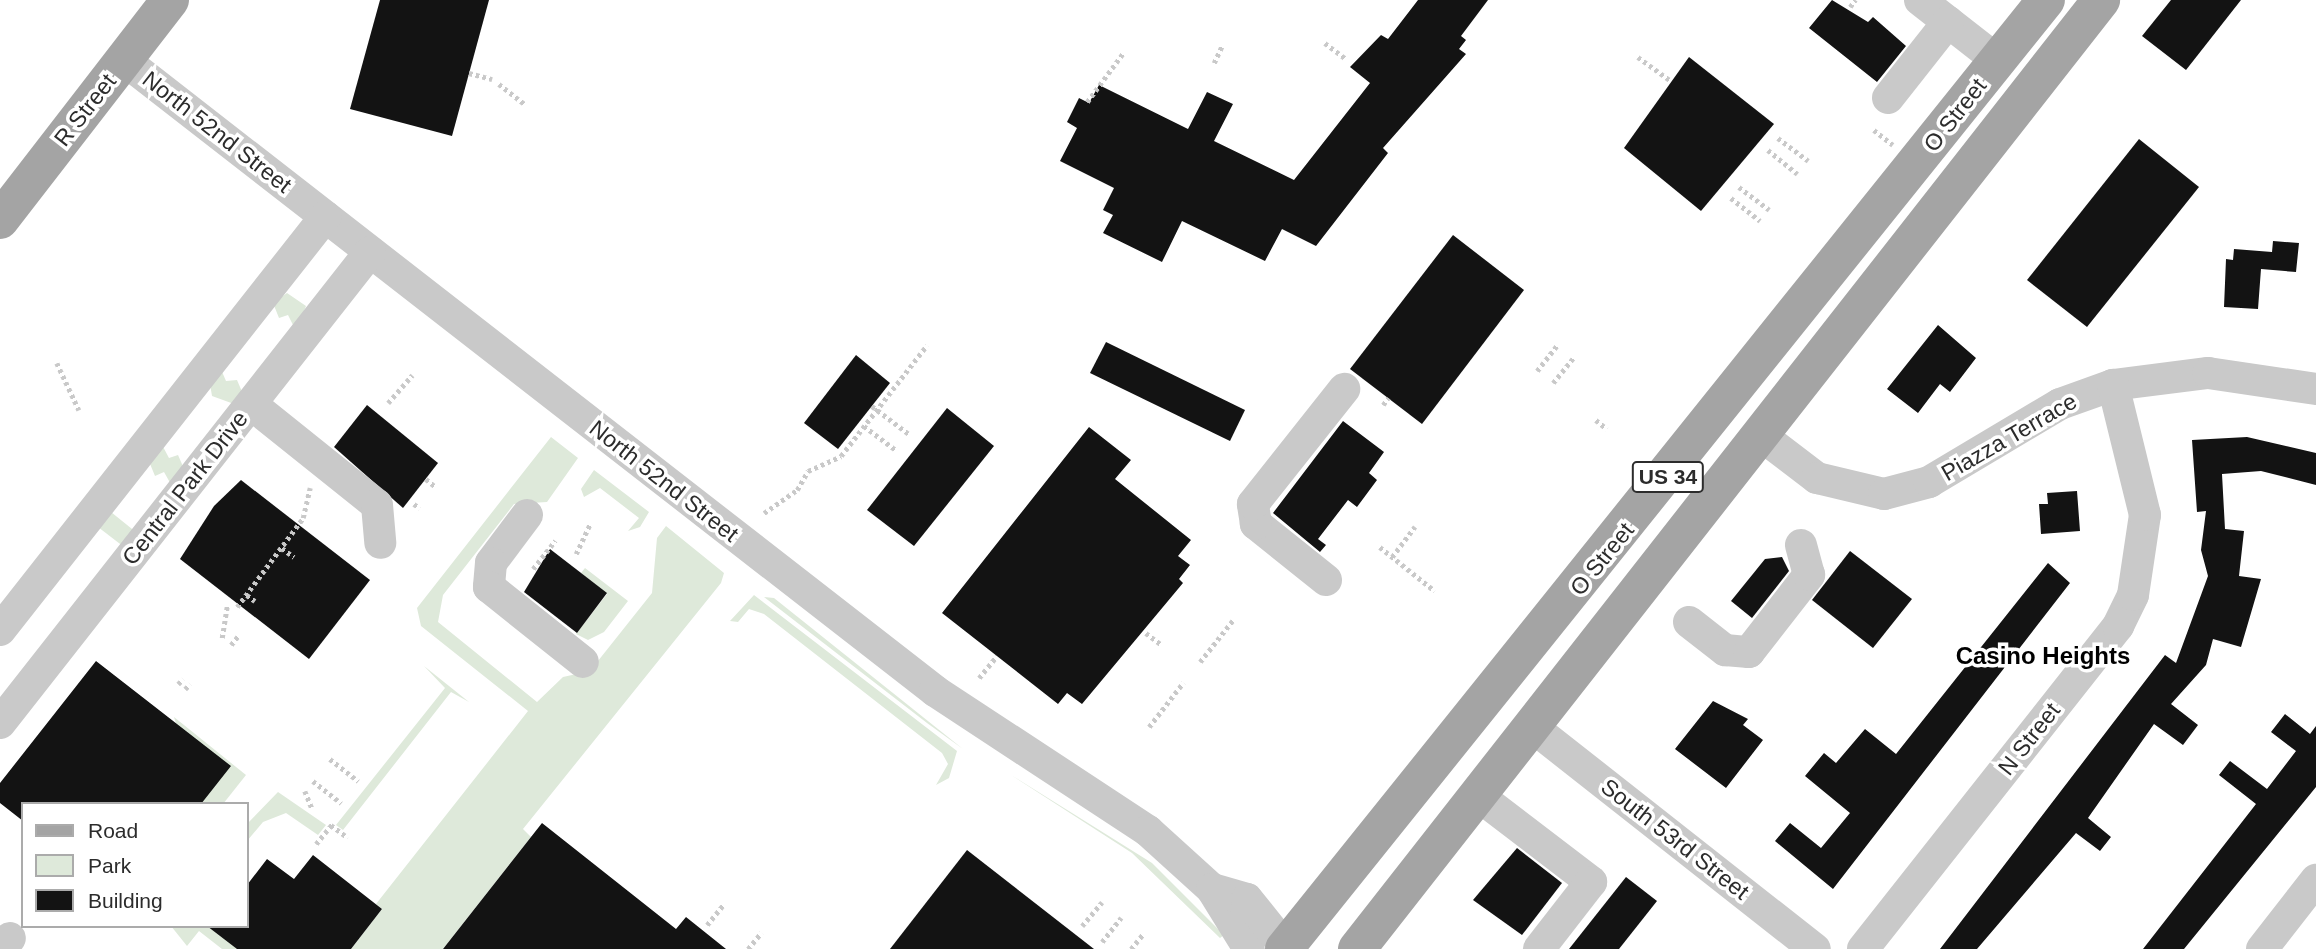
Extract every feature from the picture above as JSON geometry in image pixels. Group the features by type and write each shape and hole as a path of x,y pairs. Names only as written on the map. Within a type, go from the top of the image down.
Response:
{"main road":[{"name":"R Street","path":"0,220 170,0"},
{"name":"O Street","path":"1276,949 2046,0"},
{"name":"O Street","path":"1357,949 1535,729 1759,434 2101,0"}],"street":[{"path":"1920,0 1998,61"},
{"path":"1888,98 1948,22"},
{"name":"North 52nd Street","path":"124,60 935,691 1148,831 1212,889 1247,898 1276,949"},
{"path":"0,630 325,217"},
{"name":"Central Park Drive","path":"0,723 370,252"},
{"name":"Piazza Terrace","path":"1759,434 1825,482 1884,494 1936,478 2060,404 2113,385 2208,373 2316,389"},
{"name":"N Street","path":"1863,949 2118,626 2133,595 2145,515 2113,385"},
{"path":"1326,580 1256,524 1253,504 1344,389"},
{"path":"251,404 377,505 380,543"},
{"path":"541,523 491,563 489,587 587,659"},
{"path":"1689,622 1725,650 1749,652 1809,575 1801,545"},
{"name":"South 53rd Street","path":"1535,729 1815,949"},
{"path":"1480,797 1591,882 1539,949"},
{"path":"2262,949 2316,880"}],"path":[{"path":"1850,7 1856,0"},
{"path":"1325,43 1345,58"},
{"path":"1214,63 1222,46"},
{"path":"1087,102 1124,52"},
{"path":"1638,57 1671,81"},
{"path":"469,73 492,79"},
{"path":"499,84 525,104"},
{"path":"1874,130 1897,148"},
{"path":"1778,138 1808,161"},
{"path":"1768,150 1798,174"},
{"path":"1739,187 1769,210"},
{"path":"1731,198 1760,221"},
{"path":"1537,371 1558,344"},
{"path":"764,513 797,490 808,471 835,461 864,426 875,407 927,345"},
{"path":"1553,383 1574,357"},
{"path":"57,363 79,410"},
{"path":"388,403 412,375"},
{"path":"1383,405 1388,398"},
{"path":"875,407 909,434"},
{"path":"1596,420 1607,429"},
{"path":"864,426 896,450"},
{"path":"426,479 436,487"},
{"path":"237,607 303,518 310,488"},
{"path":"414,504 419,508"},
{"path":"533,569 541,523"},
{"path":"576,554 590,524"},
{"path":"1392,557 1415,527"},
{"path":"1380,547 1435,591"},
{"path":"282,548 294,557"},
{"path":"247,594 256,601"},
{"path":"222,638 227,605"},
{"path":"1199,663 1233,620"},
{"path":"1146,633 1162,645"},
{"path":"231,645 237,636"},
{"path":"979,678 997,656"},
{"path":"1149,727 1183,683"},
{"path":"185,689 190,684"},
{"path":"330,759 358,781"},
{"path":"313,781 341,803"},
{"path":"305,791 312,808"},
{"path":"316,844 331,824 348,838"},
{"path":"1082,926 1101,902"},
{"path":"708,925 724,904"},
{"path":"1102,942 1121,918"},
{"path":"748,949 761,933"},
{"path":"1131,949 1143,934"}],"green space":[{"path":"287,293 306,306 296,331 288,315 279,318 273,303"},
{"path":"220,367 226,381 237,380 243,394 234,404 212,396 210,384"},
{"path":"551,437 578,458 547,502 514,504 443,595 438,622 537,702 563,677 590,671 652,593 657,538 666,526 724,573 721,583 523,829 531,837 443,949 351,949 382,909 376,904 528,711 421,626 417,608"},
{"path":"161,443 169,458 178,455 185,471 173,488 164,472 155,476 148,459"},
{"path":"594,470 649,512 640,527 628,531 639,518 600,488 584,497 581,489"},
{"path":"111,512 137,533 124,547 98,527"},
{"path":"585,568 628,601 604,632 588,640 576,634 607,594 581,573"},
{"path":"754,595 957,751 949,778 936,785 948,764 942,753 764,614 749,609 738,622 730,621"},
{"path":"764,597 774,598 963,749 927,723"},
{"path":"424,666 469,702 451,692 343,830 336,825 445,688"},
{"path":"174,717 246,775 225,802 200,802"},
{"path":"1011,775 1152,863 1224,935 1220,938 1132,853"},
{"path":"278,792 326,825 318,835 286,813 263,822 248,840 248,823"},
{"path":"173,928 217,928 237,949 222,949 199,931 187,946"}],"building":[{"path":"380,0 489,0 452,136 350,109"},
{"path":"1418,0 1488,0 1461,36 1466,40 1459,49 1466,54 1383,148 1388,153 1316,246 1282,229 1265,261 1182,221 1162,262 1103,233 1113,215 1103,210 1114,188 1060,161 1077,128 1067,122 1079,98 1089,103 1099,85 1188,129 1207,92 1233,104 1214,141 1294,180 1370,83 1350,67 1381,35 1388,39"},
{"path":"1832,0 1868,22 1873,17 1906,46 1877,82 1809,28"},
{"path":"2171,0 2241,0 2186,70 2142,36"},
{"path":"1689,57 1774,124 1701,211 1624,148"},
{"path":"2139,139 2199,187 2087,327 2027,280"},
{"path":"1453,235 1524,290 1422,424 1350,369"},
{"path":"2273,241 2299,243 2296,272 2261,269 2258,309 2224,307 2226,259 2233,260 2234,249 2272,252"},
{"path":"1938,325 1976,358 1950,392 1940,384 1918,413 1887,389"},
{"path":"1106,342 1245,410 1230,441 1090,373"},
{"path":"856,355 890,383 838,449 804,423"},
{"path":"367,405 438,463 403,508 334,447"},
{"path":"947,408 994,446 914,546 867,510"},
{"path":"1343,421 1384,452 1369,473 1377,480 1357,507 1348,500 1318,539 1326,545 1320,552 1273,513"},
{"path":"1089,427 1131,460 1115,479 1191,540 1178,556 1190,565 1179,579 1183,583 1082,704 1067,693 1058,704 942,613"},
{"path":"2247,437 2316,453 2316,485 2261,471 2222,474 2225,529 2244,531 2239,576 2261,579 2241,647 2213,639 2206,665 2171,704 2198,725 2183,745 2154,724 2088,818 2111,837 2100,851 2076,833 1977,949 1940,949 2165,655 2176,663 2208,576 2201,550 2206,511 2197,512 2192,440"},
{"path":"241,480 370,580 309,659 180,559 214,506"},
{"path":"2077,491 2080,531 2041,534 2039,504 2048,504 2047,493"},
{"path":"550,549 607,593 577,633 524,592"},
{"path":"1850,551 1912,599 1873,648 1812,600"},
{"path":"1782,557 1789,571 1752,618 1731,601 1765,559"},
{"path":"2048,563 2070,583 1833,889 1775,841 1790,823 1821,848 1850,813 1805,776 1824,753 1836,763 1865,729 1896,754"},
{"path":"96,661 231,766 203,802 21,802 21,819 0,803 0,783"},
{"path":"1713,701 1748,719 1743,725 1763,740 1726,788 1675,749"},
{"path":"2285,714 2310,734 2316,726 2316,787 2184,949 2143,949 2256,804 2219,775 2230,761 2267,789 2296,751 2271,732"},
{"path":"542,823 676,929 686,917 726,949 443,949"},
{"path":"1517,848 1562,883 1522,935 1473,900"},
{"path":"967,850 1094,949 890,949"},
{"path":"313,855 382,909 351,949 237,949 210,928 248,928 248,884 267,859 294,879"},
{"path":"1626,877 1657,901 1619,949 1569,949"}],"district":[{"name":"Casino Heights","path":"2043,656"}]}
